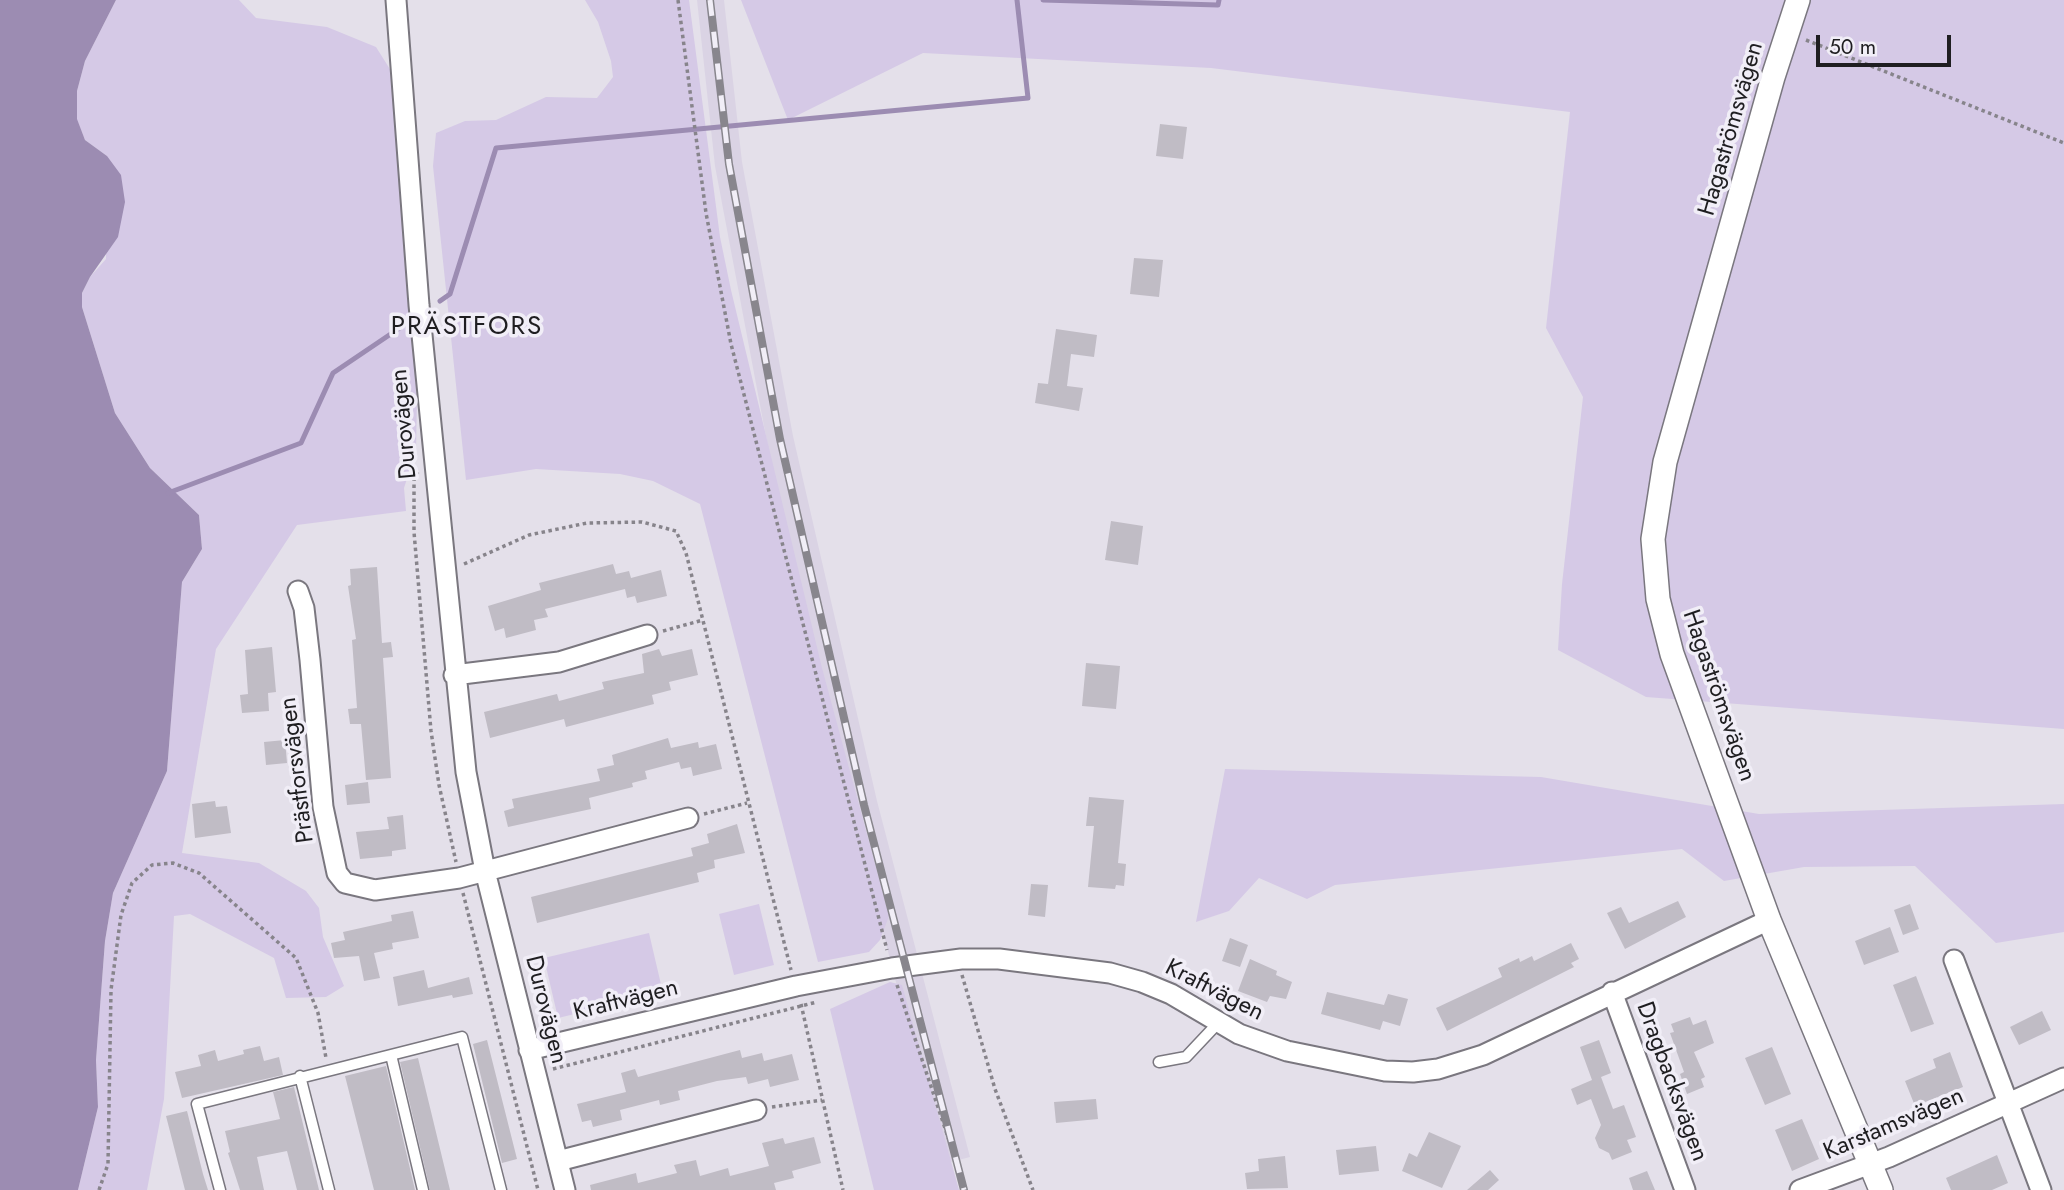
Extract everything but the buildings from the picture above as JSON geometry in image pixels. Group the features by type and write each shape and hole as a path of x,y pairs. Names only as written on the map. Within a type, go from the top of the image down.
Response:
{"street":[{"name":"Durovägen","path":"396,0 444,576 466,772 485,871 565,1190"},
{"name":"Hagaströmsvägen","path":"1798,0 1665,462 1653,539 1658,599 1672,654 1769,920 1881,1190"},
{"name":"Prästforsvägen","path":"298,591 304,608 323,807 337,873 345,883 363,890 459,878 485,871"},
{"path":"454,675 559,662 647,635"},
{"path":"485,871 688,818"},
{"name":"Kraftvägen","path":"529,1050 796,986 957,959 999,959 1110,973 1171,994 1218,1023 1259,1041 1316,1059 1385,1071 1413,1072 1438,1069 1483,1055 1769,920"},
{"path":"1954,961 2006,1104 2041,1190"},
{"name":"Dragbacksvägen","path":"1612,992 1685,1190"},
{"name":"Karstamsvägen","path":"1800,1190 2064,1078"},
{"path":"558,1161 756,1110"}],"lane":[{"path":"1159,1062 1186,1057 1218,1023"},
{"path":"220,1190 197,1104 462,1037 501,1190"},
{"path":"391,1055 423,1190"},
{"path":"300,1076 329,1190"}],"path":[{"path":"678,0 695,142 731,344 892,968 956,1161"},
{"path":"1787,32 2064,143"},
{"path":"434,464 423,465 414,477 414,532 431,731 439,785 459,878 538,1190"},
{"path":"444,576 529,535 587,523 642,522 676,531 686,553 802,1007 843,1190"},
{"path":"647,635 703,620"},
{"path":"688,818 748,803"},
{"path":"99,1190 108,1164 111,990 121,915 132,883 152,865 173,863 199,873 296,958 318,1013 328,1069"},
{"path":"957,959 995,1088 1033,1190"},
{"path":"510,1079 820,1002"},
{"path":"756,1110 822,1100"}],"shaded area":[{"path":"0,0 116,0 85,61 77,91 77,119 85,140 107,156 121,175 125,202 118,237 90,277 82,293 82,307 115,413 150,468 199,515 202,549 182,582 167,771 113,893 105,941 96,1060 98,1107 78,1190 0,1190"},
{"path":"116,0 239,0 256,18 327,27 376,47 393,74 417,399 416,451 404,488 406,511 297,525 216,649 182,853 259,863 306,891 319,908 323,937 344,986 326,997 286,998 274,958 190,914 174,916 164,1099 147,1190 78,1190 98,1107 96,1060 105,941 113,893 167,771 182,582 202,549 199,515 150,468 115,413 82,307 82,293 90,277 106,259 107,156 85,140 77,120 77,91 85,61"},
{"path":"585,0 689,0 720,237 731,290 822,668 889,916 880,940 869,952 818,962 700,504 653,481 620,474 536,469 466,480 433,166 436,133 465,121 496,120 546,97 597,98 613,77 611,61 598,22"},
{"path":"697,0 724,0 742,162 793,436 877,801 970,1157 943,1164 851,808 767,442 715,166"},
{"path":"741,0 2064,0 2064,729 1646,697 1558,650 1562,584 1583,397 1546,328 1570,112 1211,68 923,53 788,120"},
{"path":"1225,769 1541,777 1759,814 2064,804 2064,932 1996,943 1915,866 1804,867 1724,881 1682,849 1335,885 1307,899 1259,878 1229,911 1196,922"},
{"path":"759,904 774,965 734,975 719,914"},
{"path":"649,933 663,993 558,1018 544,958"},
{"path":"890,982 902,985 959,1190 874,1190 830,1009"}],"waterway":[{"path":"440,301 450,294 496,148 1028,98 1017,0"},
{"path":"1043,0 1218,5 1219,0"},
{"path":"168,493 301,443 333,373 410,321"}],"railway":[{"path":"710,0 729,164 780,439 864,805 964,1190"}],"district":[{"name":"PRÄSTFORS","path":"467,328"}]}
